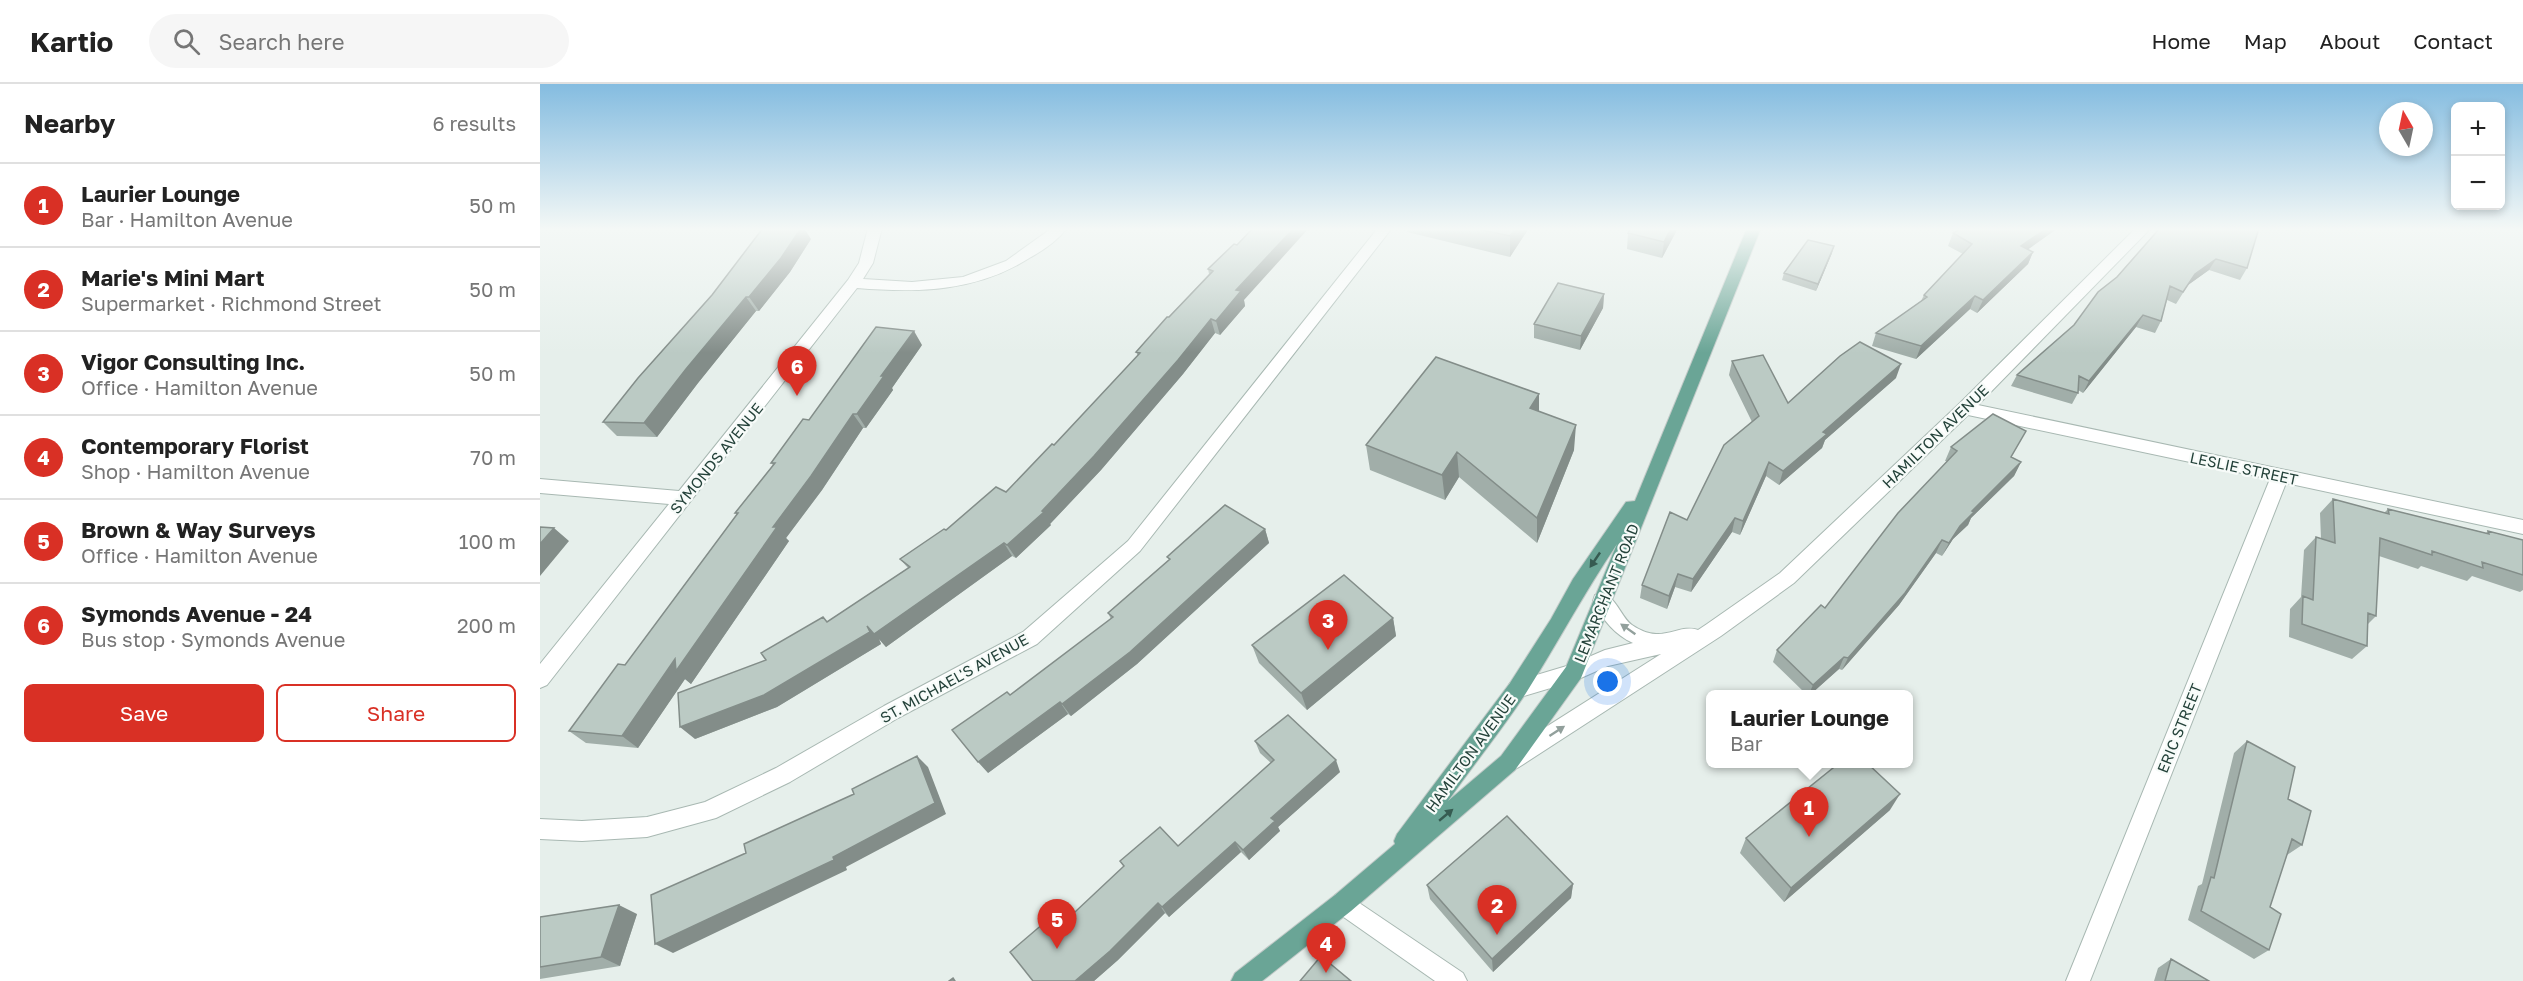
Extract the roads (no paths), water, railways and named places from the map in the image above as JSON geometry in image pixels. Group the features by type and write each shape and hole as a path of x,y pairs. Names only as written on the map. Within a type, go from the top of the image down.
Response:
{"main road":[{"name":"LEMARCHANT ROAD","path":"1508,763 1574,672 1737,270"},
{"name":"LEMARCHANT ROAD","path":"1517,689 1558,626 1580,584 1652,477"},
{"name":"HAMILTON AVENUE","path":"1386,867 1517,689"},
{"name":"HAMILTON AVENUE","path":"1243,981 1343,903 1508,763"}],"street":[{"name":"SYMONDS AVENUE","path":"540,679 853,284 862,270"},
{"path":"853,284 930,288 961,283 1001,270"},
{"name":"ST. MICHAEL'S AVENUE","path":"540,829 582,831 647,827 708,811 783,775 891,712 1030,638 1134,546 1351,270"},
{"name":"HAMILTON AVENUE","path":"1508,763 1714,630 1787,578 1965,408 2103,270"},
{"name":"LESLIE STREET","path":"1965,408 2523,527"},
{"name":"ERIC STREET","path":"2078,981 2280,476"},
{"path":"540,486 683,498"},
{"path":"1602,601 1624,630 1662,645"},
{"name":"HAMILTON AVENUE","path":"1517,689 1574,672 1605,658 1714,630"},
{"path":"1343,903 1455,981"}],"place":[{"name":"Symonds Avenue - 24","path":"797,396"},
{"name":"Vigor Consulting Inc.","path":"1328,650"},
{"name":"Laurier Lounge","path":"1809,837"},
{"name":"Marie's Mini Mart","path":"1497,935"},
{"name":"Brown & Way Surveys","path":"1057,949"},
{"name":"Contemporary Florist","path":"1326,973"}]}
